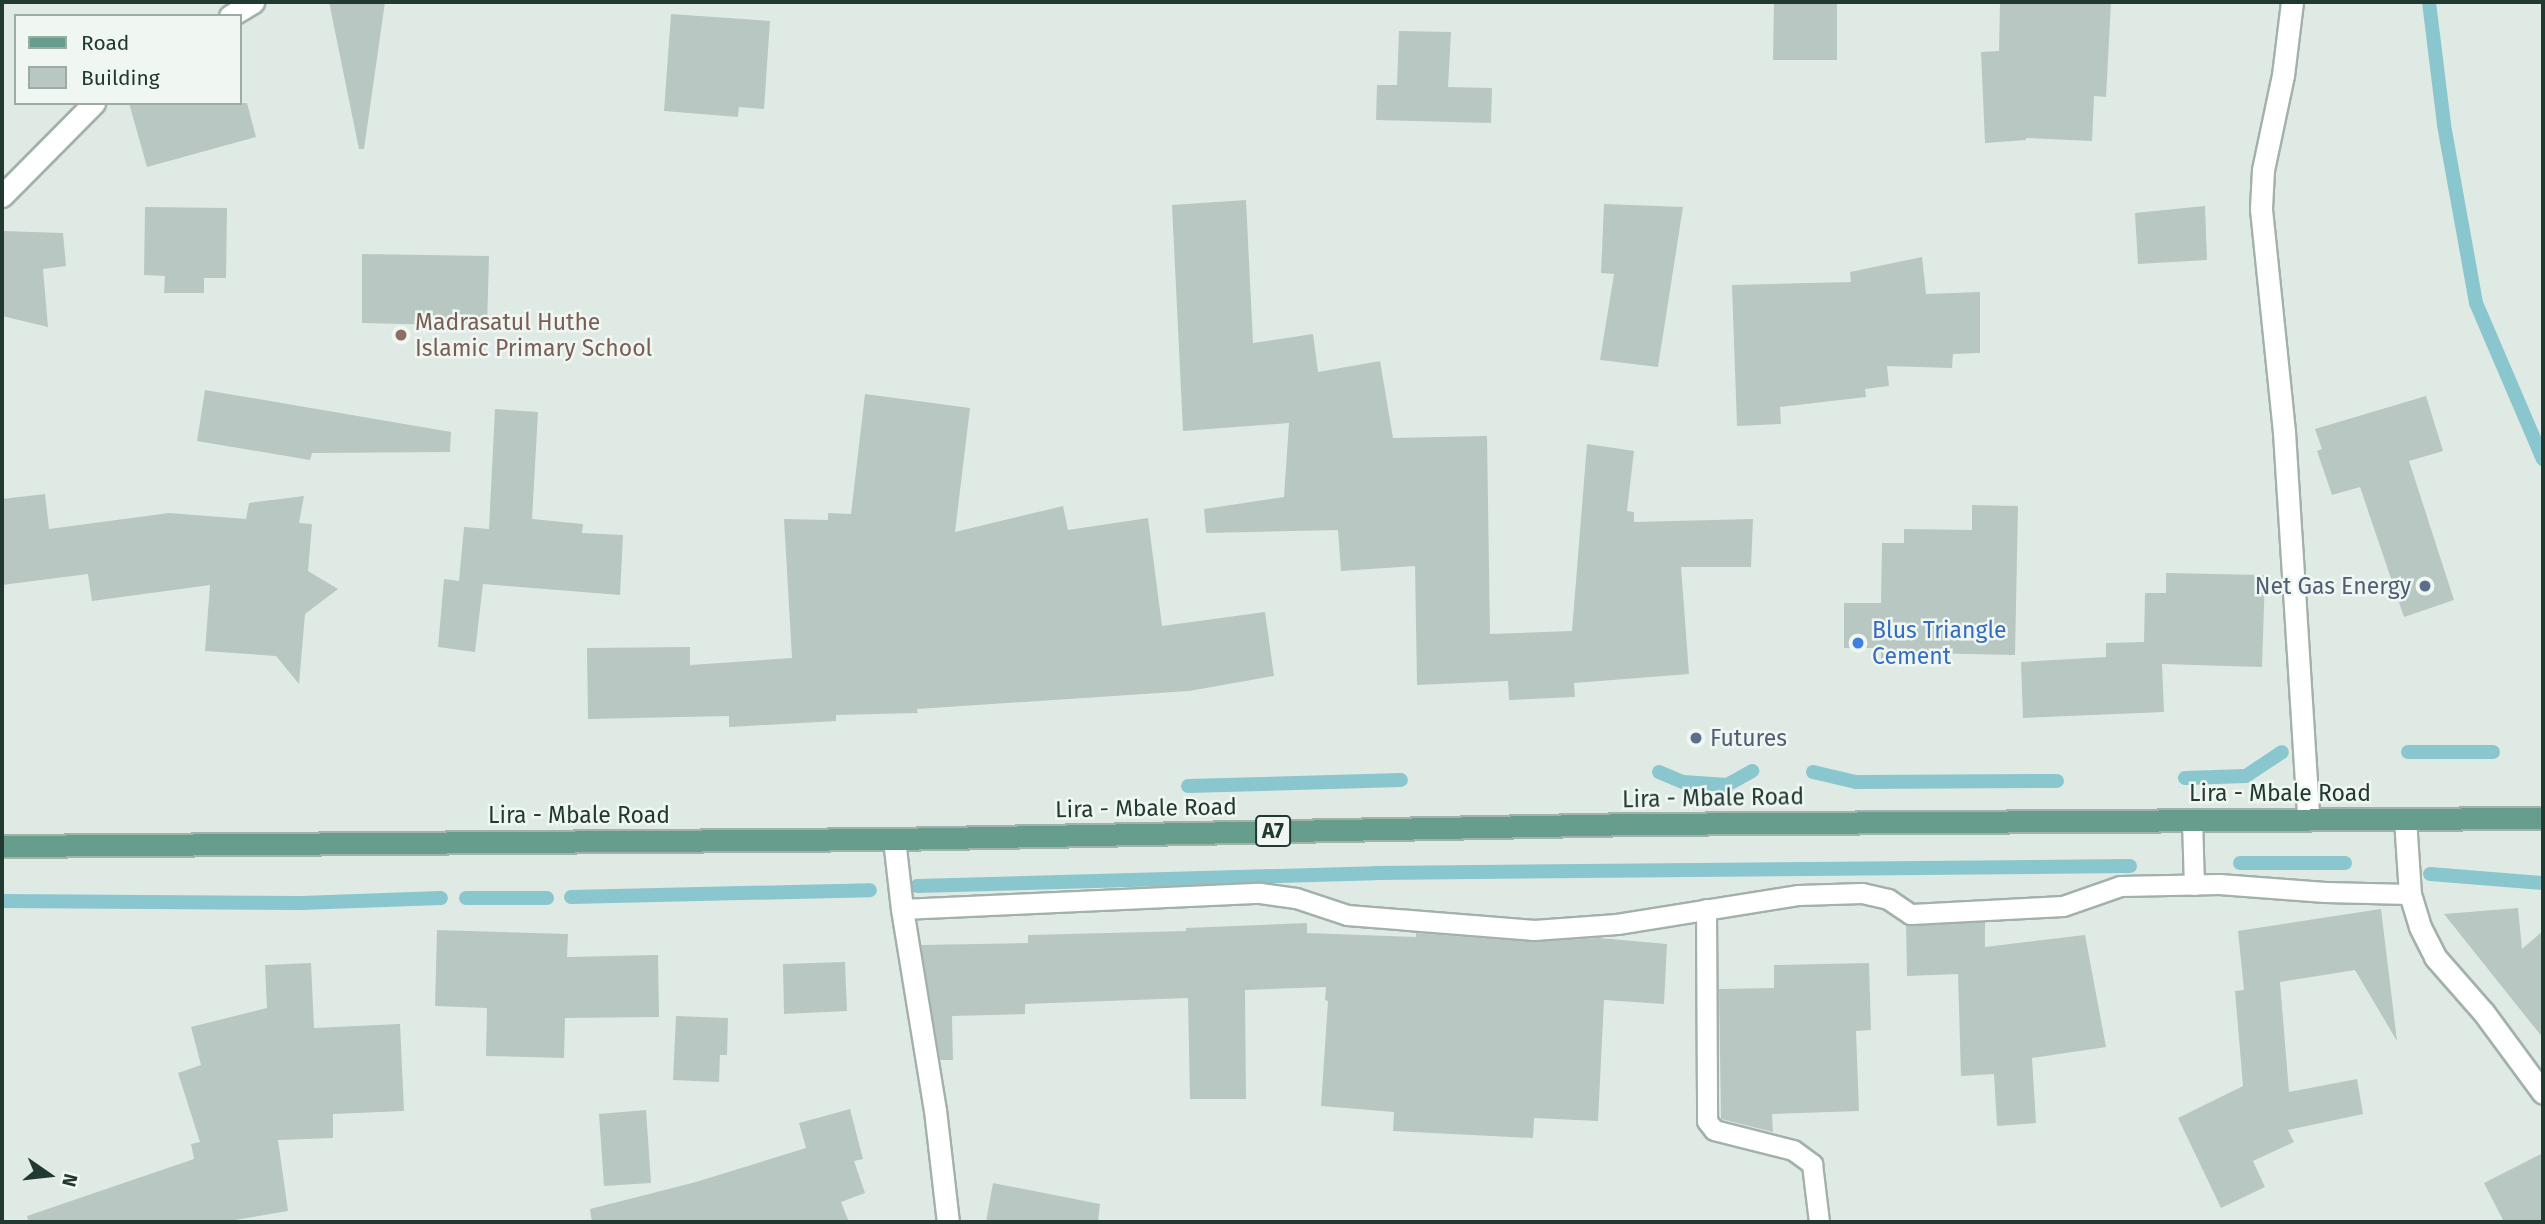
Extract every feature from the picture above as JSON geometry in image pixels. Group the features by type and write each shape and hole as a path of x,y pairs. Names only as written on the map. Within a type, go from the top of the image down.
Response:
{"main road":[{"name":"Lira - Mbale Road","path":"2,846 894,839 1619,825 2543,818"}],"street":[{"path":"233,14 253,2"},
{"path":"2292,2 2283,75 2263,170 2261,209 2284,432 2308,818"},
{"path":"2,196 92,105"},
{"path":"2405,819 2410,894 2420,927 2435,957 2484,1013 2543,1093"},
{"path":"894,839 902,909 925,1039 948,1222"}],"lane":[{"path":"2192,819 2194,885"},
{"path":"902,909 1260,893 1296,898 1347,915 1534,930 1617,924 1799,895 1862,893 1888,900 1910,914 2063,906 2120,886 2194,885 2410,894"},
{"path":"1706,909 1707,1121 1714,1130 1793,1150 1812,1164 1819,1222"}],"building":[{"path":"329,2 385,2 364,149 359,149"},
{"path":"1774,2 1837,2 1837,60 1773,60"},
{"path":"2000,2 2111,2 2106,97 2094,96 2092,141 2026,138 1985,143 1981,52 1999,51"},
{"path":"671,14 770,21 764,109 739,107 738,117 664,111"},
{"path":"1399,31 1451,32 1448,87 1492,88 1491,123 1376,120 1377,85 1397,85"},
{"path":"247,103 256,137 147,167 130,105"},
{"path":"1246,200 1253,343 1313,334 1318,372 1380,361 1393,438 1487,436 1490,634 1572,631 1587,444 1634,451 1627,511 1634,512 1634,522 1753,519 1751,567 1681,567 1689,674 1574,683 1575,697 1509,700 1508,681 1417,685 1415,566 1341,571 1338,530 1206,533 1204,509 1284,497 1289,423 1183,431 1172,205"},
{"path":"1604,204 1683,207 1658,367 1600,360 1614,274 1601,273"},
{"path":"2205,206 2207,260 2138,264 2135,213"},
{"path":"145,207 227,208 226,278 204,278 204,293 164,293 165,276 144,275"},
{"path":"2,231 63,233 66,266 43,269 48,327 2,316"},
{"path":"362,254 489,256 487,326 362,323"},
{"path":"1922,257 1926,294 1980,292 1980,353 1953,354 1952,368 1887,366 1889,386 1865,389 1866,397 1780,407 1781,424 1737,426 1732,285 1851,282 1850,272"},
{"path":"205,390 451,432 450,452 312,453 310,460 197,441"},
{"path":"865,394 970,408 955,532 1063,506 1068,530 1148,518 1162,626 1265,612 1274,676 1189,691 917,709 918,713 836,715 836,721 729,727 729,716 588,719 587,648 690,647 690,665 792,658 784,519 828,520 828,513 851,514"},
{"path":"2426,396 2443,451 2409,461 2454,600 2404,617 2360,487 2332,495 2317,451 2322,449 2315,429"},
{"path":"495,409 538,412 532,519 583,524 582,533 623,535 620,595 483,584 475,652 438,647 444,579 459,581 464,527 489,529"},
{"path":"45,494 49,529 169,513 246,519 249,503 304,496 299,523 312,524 308,571 338,589 305,614 299,684 276,656 205,651 210,585 92,601 88,574 2,585 2,499"},
{"path":"1972,505 2018,506 2015,655 1922,653 1922,660 1881,661 1881,648 1844,648 1844,603 1881,603 1882,543 1904,543 1904,529 1972,530"},
{"path":"2166,573 2265,575 2262,667 2162,664 2164,712 2023,718 2021,662 2106,657 2106,643 2144,642 2145,593 2166,593"},
{"path":"2518,908 2522,949 2543,931 2543,1038 2444,914"},
{"path":"2381,909 2397,1041 2355,970 2280,982 2289,1092 2357,1079 2363,1114 2288,1130 2294,1142 2253,1161 2265,1187 2221,1208 2178,1118 2243,1086 2235,991 2244,990 2238,931"},
{"path":"1985,922 1985,947 2085,935 2106,1047 2032,1058 2036,1123 1997,1126 1994,1074 1961,1076 1958,974 1907,976 1906,925"},
{"path":"1307,923 1307,933 1416,937 1416,933 1533,942 1599,938 1667,944 1664,1004 1604,1000 1598,1121 1534,1118 1533,1138 1393,1131 1394,1112 1321,1106 1328,1001 1325,1000 1326,987 1245,990 1246,1099 1190,1099 1188,998 1025,1004 1025,1014 952,1016 953,1060 940,1060 921,945 1028,943 1028,935 1186,931 1186,928"},
{"path":"437,930 568,934 567,957 658,955 659,1017 565,1018 564,1058 486,1056 487,1008 435,1006"},
{"path":"845,962 847,1011 784,1014 783,964"},
{"path":"311,963 314,1028 400,1024 404,1111 333,1114 333,1138 278,1140 288,1211 223,1222 29,1222 27,1216 194,1159 191,1144 200,1142 178,1073 201,1065 191,1027 267,1008 265,965"},
{"path":"1869,963 1871,1030 1856,1031 1859,1111 1772,1114 1773,1132 1721,1119 1719,989 1774,988 1774,965"},
{"path":"676,1016 728,1018 727,1055 720,1055 719,1082 673,1080"},
{"path":"850,1109 863,1159 854,1161 865,1193 841,1202 849,1222 592,1222 590,1209 696,1182 806,1148 799,1123"},
{"path":"646,1110 651,1183 604,1186 599,1114"},
{"path":"2543,1153 2543,1222 2504,1222 2484,1183"},
{"path":"993,1183 1100,1204 1098,1222 986,1222"}],"waterway":[{"path":"2429,2 2444,125 2476,303 2543,459"},
{"path":"2185,778 2246,776 2282,752"},
{"path":"2408,752 2493,752"},
{"path":"1659,772 1683,782 1727,785 1752,771"},
{"path":"1813,772 1856,782 2057,781"},
{"path":"1188,786 1401,780"},
{"path":"2240,863 2345,863"},
{"path":"917,886 1375,873 2130,866"},
{"path":"2430,874 2543,883"},
{"path":"571,897 870,890"},
{"path":"2,901 301,903 441,898"},
{"path":"466,898 547,898"}],"place":[{"name":"Madrasatul Huthe Islamic Primary School","path":"401,335"},
{"name":"Net Gas Energy","path":"2425,586"},
{"name":"Blus Triangle Cement","path":"1858,643"},
{"name":"Futures","path":"1696,738"}]}
